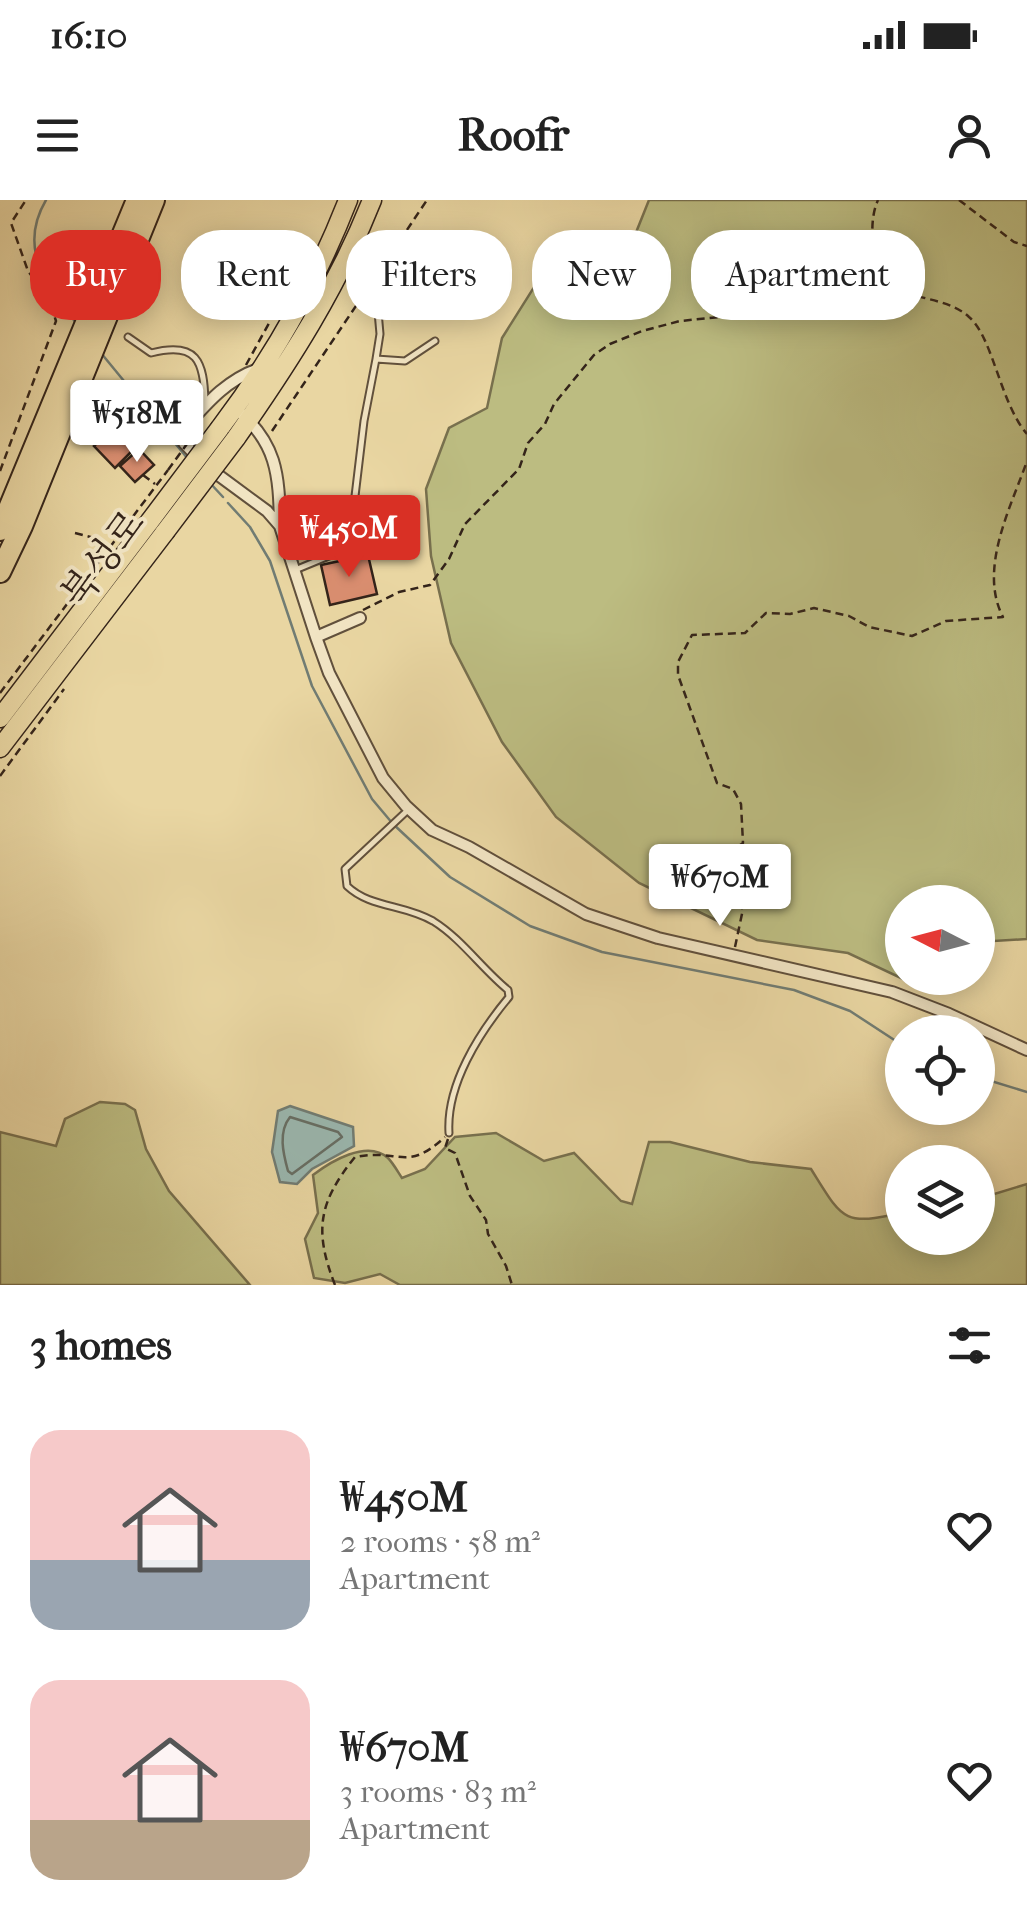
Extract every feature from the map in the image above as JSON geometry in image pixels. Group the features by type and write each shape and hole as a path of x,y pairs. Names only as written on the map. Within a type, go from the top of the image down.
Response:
{"highway":[{"path":"127,230 137,200"},
{"path":"138,230 154,200"},
{"path":"0,530 95,320"},
{"path":"0,572 80,355"}],"main road":[{"name":"북성로","path":"242,414 333,238 348,200"},
{"name":"북성로","path":"0,718 308,333 355,243 372,200"},
{"name":"북성로","path":"0,748 157,526"}],"street":[{"path":"265,367 242,374 205,405 184,430 184,442 206,466 267,511 280,526"},
{"path":"242,414 266,440 279,480 280,526 329,673 383,778 406,812 586,914 658,938 892,992 1027,1050"},
{"path":"316,638 360,618"}],"lane":[{"path":"295,570 341,552 350,538 378,320"},
{"path":"128,337 150,352 192,352 204,370 205,405"},
{"path":"376,359 405,360 435,341"},
{"path":"406,812 344,869 347,886 364,899 413,910 439,925 508,990 509,998 484,1027 462,1074 448,1115 449,1133"}],"path":[{"path":"0,471 56,321 49,299 28,271 11,224 26,200"},
{"path":"407,230 427,200"},
{"path":"872,230 872,214 878,200"},
{"path":"959,200 1014,242 1027,246"},
{"path":"925,297 969,316 980,331 1015,420 1027,434"},
{"path":"242,374 271,320"},
{"path":"266,440 347,320"},
{"path":"360,618 364,606 399,592 430,586 449,560 464,524 519,469 528,443 594,355 642,331 691,320"},
{"path":"0,693 192,438"},
{"path":"732,953 740,936 743,909 708,868 743,844 741,804 733,789 717,784 678,675 678,662 692,635 746,633 766,613 790,614 814,608 849,616 869,627 912,636 946,620 1002,617 994,580 1000,540 1027,462"},
{"path":"143,475 156,486"},
{"path":"75,533 98,539 105,554"},
{"path":"335,1285 320,1241 324,1216 339,1177 355,1157 385,1154 412,1159 425,1155 449,1133"},
{"path":"449,1133 445,1148 455,1153 470,1196 486,1220 488,1234 512,1285"}],"green space":[{"path":"649,200 1027,200 1027,939 995,941 995,885 885,885 885,970 848,953 757,940 639,883 556,817 502,742 451,643 431,556 426,489 449,428 487,408 502,338 532,290 532,320 671,320 671,230 637,230"},
{"path":"100,1102 125,1104 135,1110 146,1149 169,1191 250,1285 0,1285 0,1132 56,1146 65,1119"},
{"path":"496,1133 544,1161 574,1153 621,1201 632,1204 649,1142 670,1142 750,1162 811,1169 830,1199 846,1215 867,1219 885,1216 885,1255 995,1255 995,1194 1027,1184 1027,1285 400,1285 380,1274 345,1283 314,1278 305,1239 318,1213 313,1175 339,1159 370,1151 388,1158 402,1178 425,1169 455,1137"}],"water":[{"path":"290,1106 353,1127 354,1146 312,1169 297,1184 280,1182 272,1152 278,1111"}],"building":[{"path":"116,425 136,447 115,468 94,446"},
{"path":"139,449 154,465 135,482 120,466"},
{"path":"368,555 377,594 330,605 321,565"}],"waterway":[{"path":"46,200 34,235 35,251 46,281 77,324"},
{"path":"101,353 188,459"},
{"path":"210,483 223,497"},
{"path":"228,503 250,527 270,561 312,686 372,799 450,877 530,926 602,952 794,990 850,1011 885,1034"},
{"path":"995,1082 1027,1092"}]}
